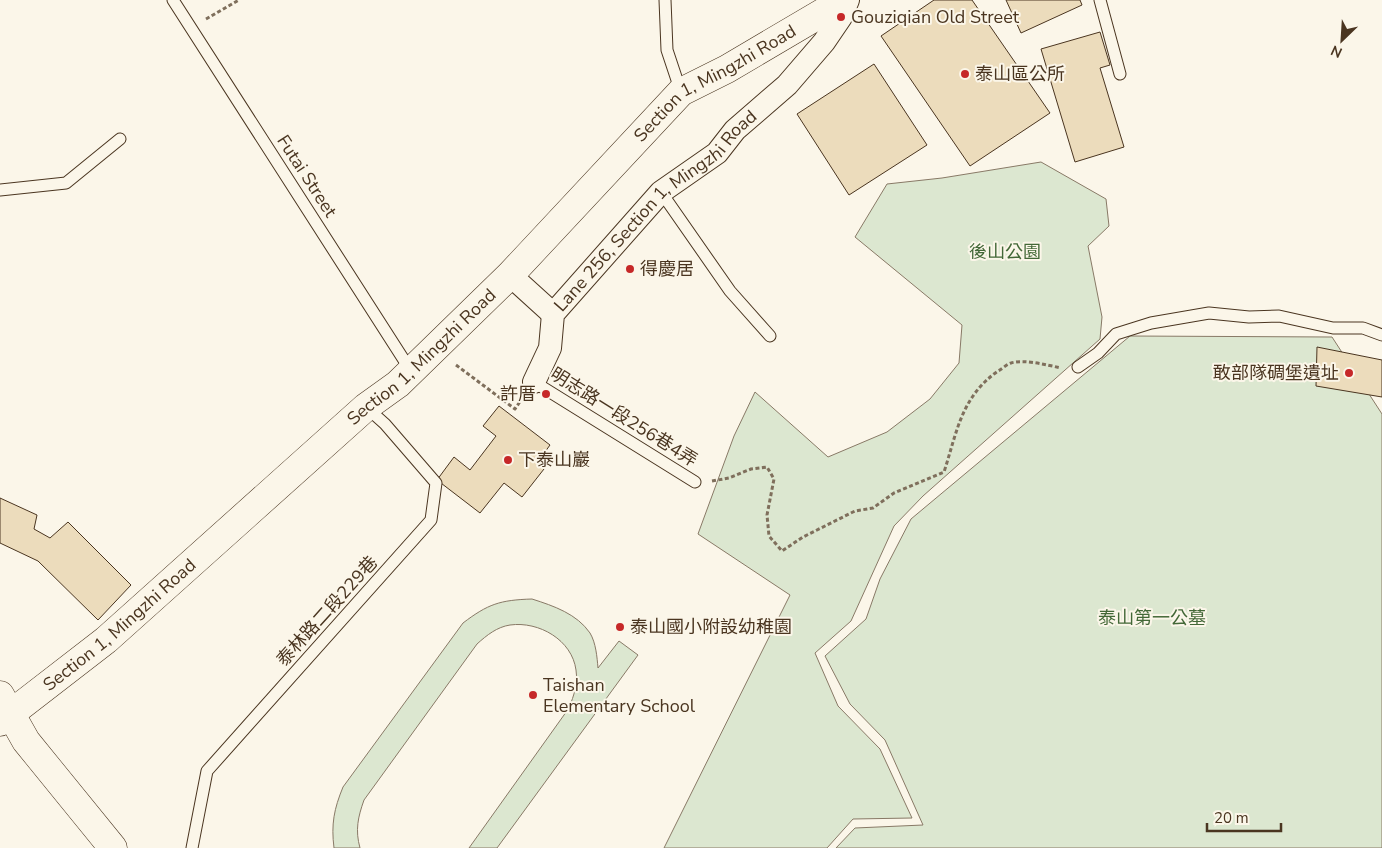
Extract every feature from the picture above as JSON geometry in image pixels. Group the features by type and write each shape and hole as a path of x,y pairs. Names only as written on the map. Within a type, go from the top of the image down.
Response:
{"main road":[{"name":"Section 1, Mingzhi Road","path":"3,710 106,640 366,407 412,372 510,275 681,92 727,69 844,0"},
{"path":"3,710 113,848"}],"street":[{"name":"Lane 256, Section 1, Mingzhi Road","path":"534,382 550,348 553,314 661,192 717,152 734,130 787,85 824,42 841,18 848,0"},
{"path":"510,275 553,314"}],"lane":[{"name":"Futai Street","path":"173,0 412,372"},
{"path":"665,0 667,50 681,92"},
{"path":"1100,0 1120,74"},
{"path":"0,190 66,183 120,139"},
{"path":"661,192 730,291 770,336"},
{"path":"1078,367 1098,353 1116,334 1152,323 1208,313 1250,317 1280,316 1334,328 1363,328 1382,336"},
{"name":"明志路一段256巷4弄","path":"534,382 695,482"},
{"name":"泰林路二段229巷","path":"192,848 207,771 431,520 436,483 385,424 366,407"}],"path":[{"path":"191,28 239,0"},
{"path":"435,349 514,409 534,382"},
{"path":"695,482 729,478 751,469 767,468 774,479 768,515 769,536 782,551 803,537 855,511 873,508 894,493 944,472 958,422 972,396 988,378 1010,363 1040,363 1060,368 1078,367"}],"green space":[{"name":"後山公園","path":"1041,162 1106,199 1109,226 1088,246 1102,317 1100,339 923,496 894,526 851,621 815,653 838,706 880,749 912,818 853,819 827,848 664,848 790,595 698,534 734,436 755,392 828,457 887,432 930,399 959,363 962,325 855,237 887,184 942,178"},
{"name":"泰山第一公墓","path":"1130,336 1332,337 1382,414 1382,848 836,848 855,828 923,825 885,740 850,704 825,656 866,619 880,579 911,519"},
{"path":"532,599 572,616 585,626 594,641 598,668 619,641 638,655 497,848 469,848 569,708 576,685 576,670 568,650 552,635 532,626 510,625 496,630 477,644 364,800 358,824 360,848 334,848 334,817 343,787 463,623 480,611 495,604 511,600"}],"building":[{"name":"泰山區公所","path":"934,0 972,0 1050,113 970,166 881,36"},
{"path":"1006,0 1080,0 1082,5 1021,33"},
{"path":"1100,32 1110,65 1100,68 1124,147 1075,162 1041,49"},
{"path":"874,64 927,145 849,195 797,114"},
{"name":"敢部隊碉堡遺址","path":"1317,347 1382,360 1382,397 1316,386"},
{"name":"下泰山巖","path":"499,406 550,445 537,463 544,469 522,497 504,483 480,513 437,480 454,457 470,470 496,436 483,426"},
{"path":"0,498 37,515 34,529 50,538 68,522 131,585 98,620 38,561 0,543"}],"place":[{"name":"Gouziqian Old Street","path":"841,17"},
{"name":"泰山區公所","path":"965,74"},
{"name":"得慶居","path":"630,269"},
{"name":"敢部隊碉堡遺址","path":"1349,373"},
{"name":"許厝","path":"546,394"},
{"name":"下泰山巖","path":"508,460"},
{"name":"泰山國小附設幼稚園","path":"620,627"},
{"name":"Taishan Elementary School","path":"533,695"}]}
